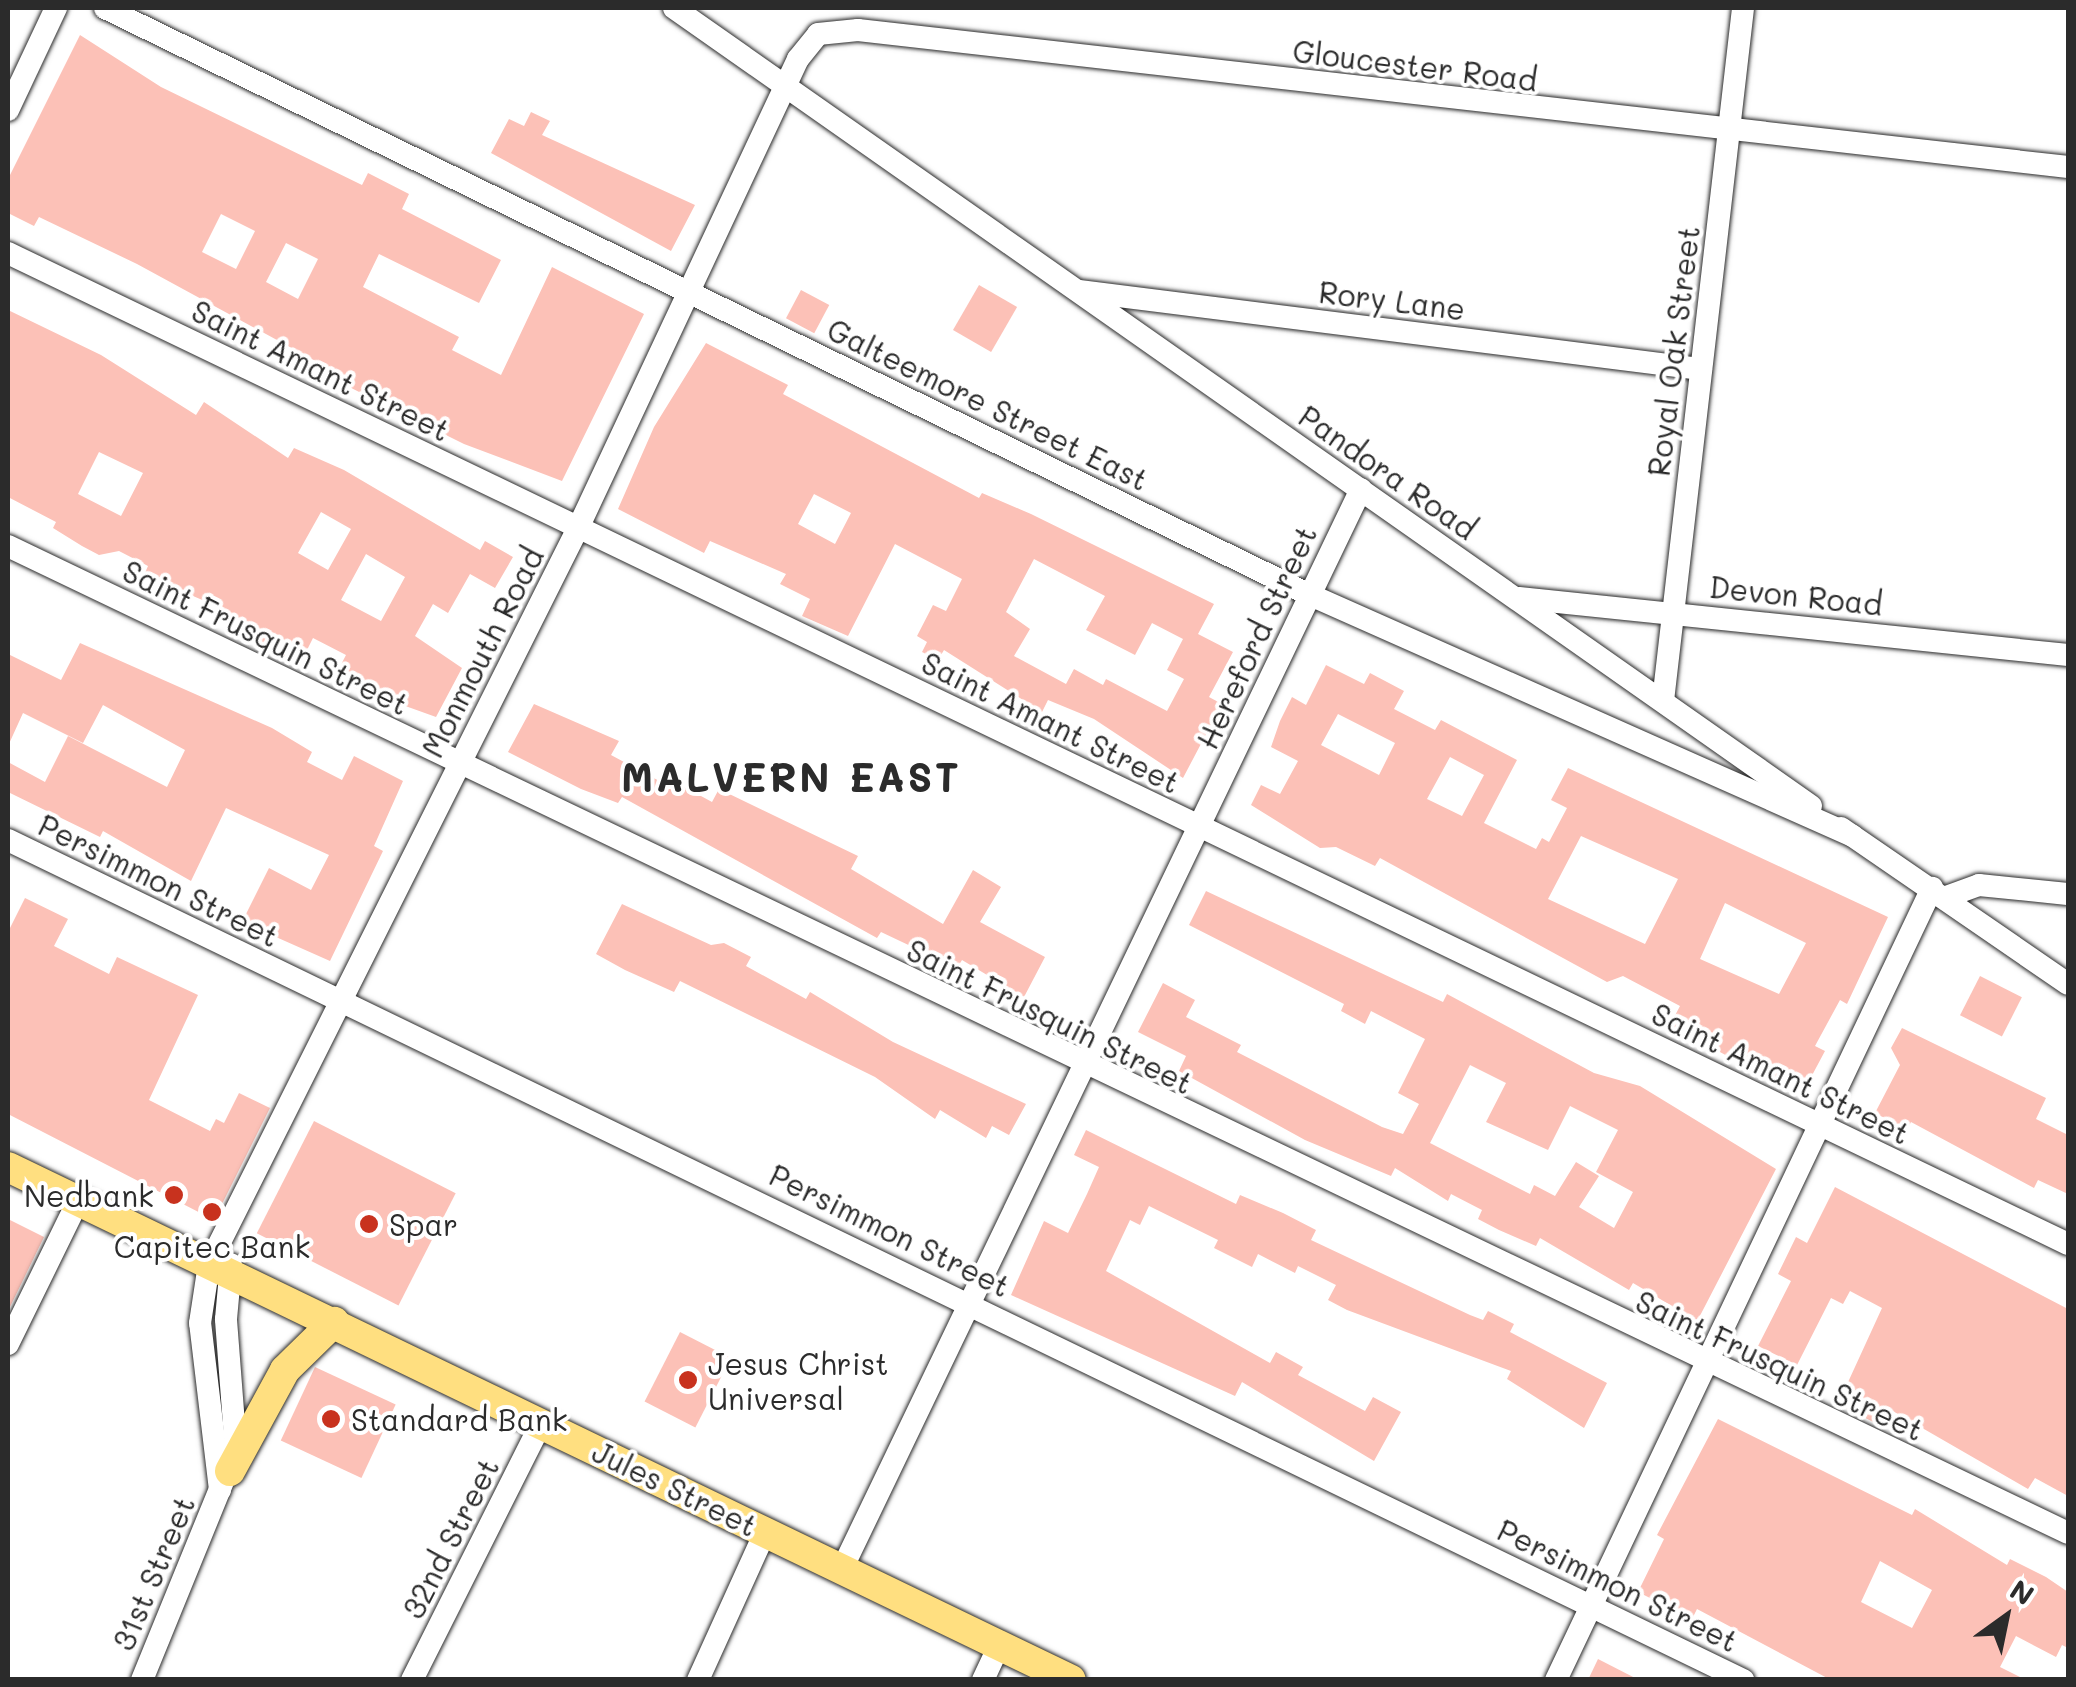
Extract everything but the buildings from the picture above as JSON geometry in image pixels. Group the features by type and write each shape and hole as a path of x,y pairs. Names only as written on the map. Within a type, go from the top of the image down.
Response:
{"main road":[{"name":"Jules Street","path":"8,1167 78,1201 223,1260 334,1322 1071,1680"},
{"path":"225,1480 285,1370 334,1322"}],"street":[{"path":"8,110 56,8"},
{"name":"Galteemore Street East","path":"105,8 1308,594 1852,836"},
{"name":"Pandora Road","path":"674,8 2068,984"},
{"name":"Royal Oak Street","path":"1663,701 1743,8"},
{"name":"Gloucester Road","path":"785,86 810,40 844,30 2068,167"},
{"name":"Monmouth Road","path":"223,1260 460,764 579,526 686,290 785,86"},
{"name":"Saint Amant Street","path":"8,253 2068,1244"},
{"name":"Rory Lane","path":"1075,290 1701,369"},
{"name":"Hereford Street","path":"842,1568 1080,1064 1199,828 1361,489"},
{"name":"Saint Frusquin Street","path":"8,546 1707,1366 2068,1533"},
{"name":"Devon Road","path":"1516,598 1673,611 2068,656"},
{"name":"Persimmon Street","path":"8,840 968,1300 1743,1680"},
{"path":"1556,1680 1939,892 1979,885 2068,894"},
{"path":"8,1344 78,1201"},
{"name":"31st Street","path":"142,1680 225,1480 237,1428 223,1260"},
{"name":"32nd Street","path":"412,1680 542,1424"},
{"path":"698,1680 766,1532"},
{"path":"983,1680 1000,1645"}],"place":[{"name":"Nedbank","path":"174,1195"},
{"name":"Capitec Bank","path":"212,1212"},
{"name":"Spar","path":"369,1224"},
{"name":"Jesus Christ Universal","path":"688,1380"},
{"name":"Standard Bank","path":"331,1419"}],"district":[{"name":"MALVERN EAST","path":"791,776"}]}
